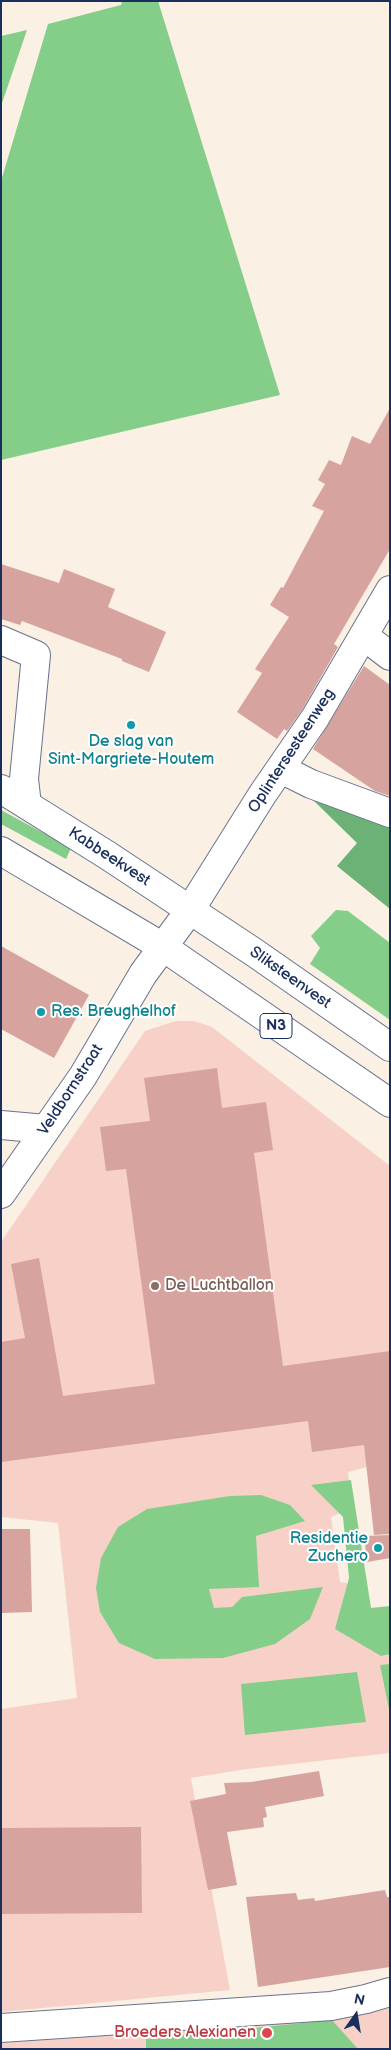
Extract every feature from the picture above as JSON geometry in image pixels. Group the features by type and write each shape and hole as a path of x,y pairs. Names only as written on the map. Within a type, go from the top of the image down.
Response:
{"street":[{"name":"Oplintersesteenweg","path":"190,910 262,795 315,718 390,590"},
{"path":"364,636 390,656"},
{"path":"1,640 36,655 24,779 27,805"},
{"path":"281,769 311,784 390,813"},
{"name":"Kabbeekvest","path":"1,790 190,910"},
{"name":"N3","path":"1,851 163,947 390,1103"},
{"name":"Veldbornstraat","path":"1,1194 83,1076 143,974 190,910"},
{"name":"Sliksteenvest","path":"190,910 390,1047"},
{"path":"1,1125 46,1129"},
{"path":"1,2028 331,2006 390,1992"}],"shaded area":[{"path":"176,1021 194,1021 212,1027 390,1166 390,1461 348,1472 352,1508 331,1517 340,1582 363,1586 371,1651 390,1648 390,1753 247,1769 191,1778 230,1990 1,2012 1,1709 77,1698 58,1523 1,1517 1,1242 145,1031"},
{"name":"Broeders Alexianen","path":"390,2008 390,2049 1,2049 1,2043 332,2020"}],"green space":[{"path":"122,1 158,1 280,395 1,460 1,181 48,24 121,5"},
{"path":"27,30 1,106 1,36"},
{"path":"312,799 390,826 390,909 337,866 357,843"},
{"path":"1,810 71,848 66,859 1,824"},
{"path":"336,910 348,911 390,943 390,1020 310,964 320,948 311,936"},
{"path":"351,1480 371,1608 390,1606 390,1654 381,1656 335,1629 349,1578 343,1517 311,1485"},
{"path":"261,1495 290,1505 305,1521 256,1536 259,1587 209,1589 214,1608 232,1607 242,1597 323,1587 310,1619 275,1644 223,1658 155,1659 119,1643 100,1612 96,1588 101,1558 118,1527 147,1509 230,1496"},
{"path":"390,1664 390,1714 380,1665"},
{"path":"357,1672 366,1722 245,1735 241,1684"},
{"path":"332,2020 358,2049 146,2049 146,2039"}],"building":[{"path":"390,408 390,549 334,644 338,647 302,710 287,731 284,729 277,739 237,712 262,673 255,669 289,617 270,605 281,587 283,588 324,511 312,506 325,484 318,480 329,460 341,465 352,436 370,444"},
{"path":"1,564 59,583 64,569 115,589 108,607 166,632 149,672 122,661 122,659 22,621 20,625 1,619"},
{"path":"364,666 390,685 390,796 375,791 313,749"},
{"name":"Res. Breughelhof","path":"1,946 89,995 54,1058 1,1029"},
{"path":"217,1068 222,1108 266,1102 273,1150 254,1153 283,1366 390,1351 390,1534 374,1535 364,1445 312,1452 308,1421 1,1462 1,1342 25,1338 11,1264 39,1258 63,1396 155,1384 126,1169 106,1171 100,1127 150,1121 144,1078"},
{"path":"1,1529 30,1529 32,1612 1,1613"},
{"path":"390,1535 390,1558 367,1562 364,1536"},
{"path":"319,1771 324,1796 265,1807 267,1817 263,1818 264,1827 227,1832 237,1885 208,1890 190,1801 226,1794 224,1783 251,1782"},
{"path":"141,1827 142,1913 1,1914 1,1828"},
{"path":"385,1890 387,1897 390,1897 390,1967 258,1987 246,1897 296,1893 298,1900 314,1898 315,1901"}],"place":[{"name":"De slag van Sint-Margriete-Houtem","path":"131,725"},
{"name":"Res. Breughelhof","path":"41,1012"},
{"name":"De Luchtballon","path":"155,1286"},
{"name":"Residentie Zuchero","path":"378,1548"},
{"name":"Broeders Alexianen","path":"267,2033"}]}
